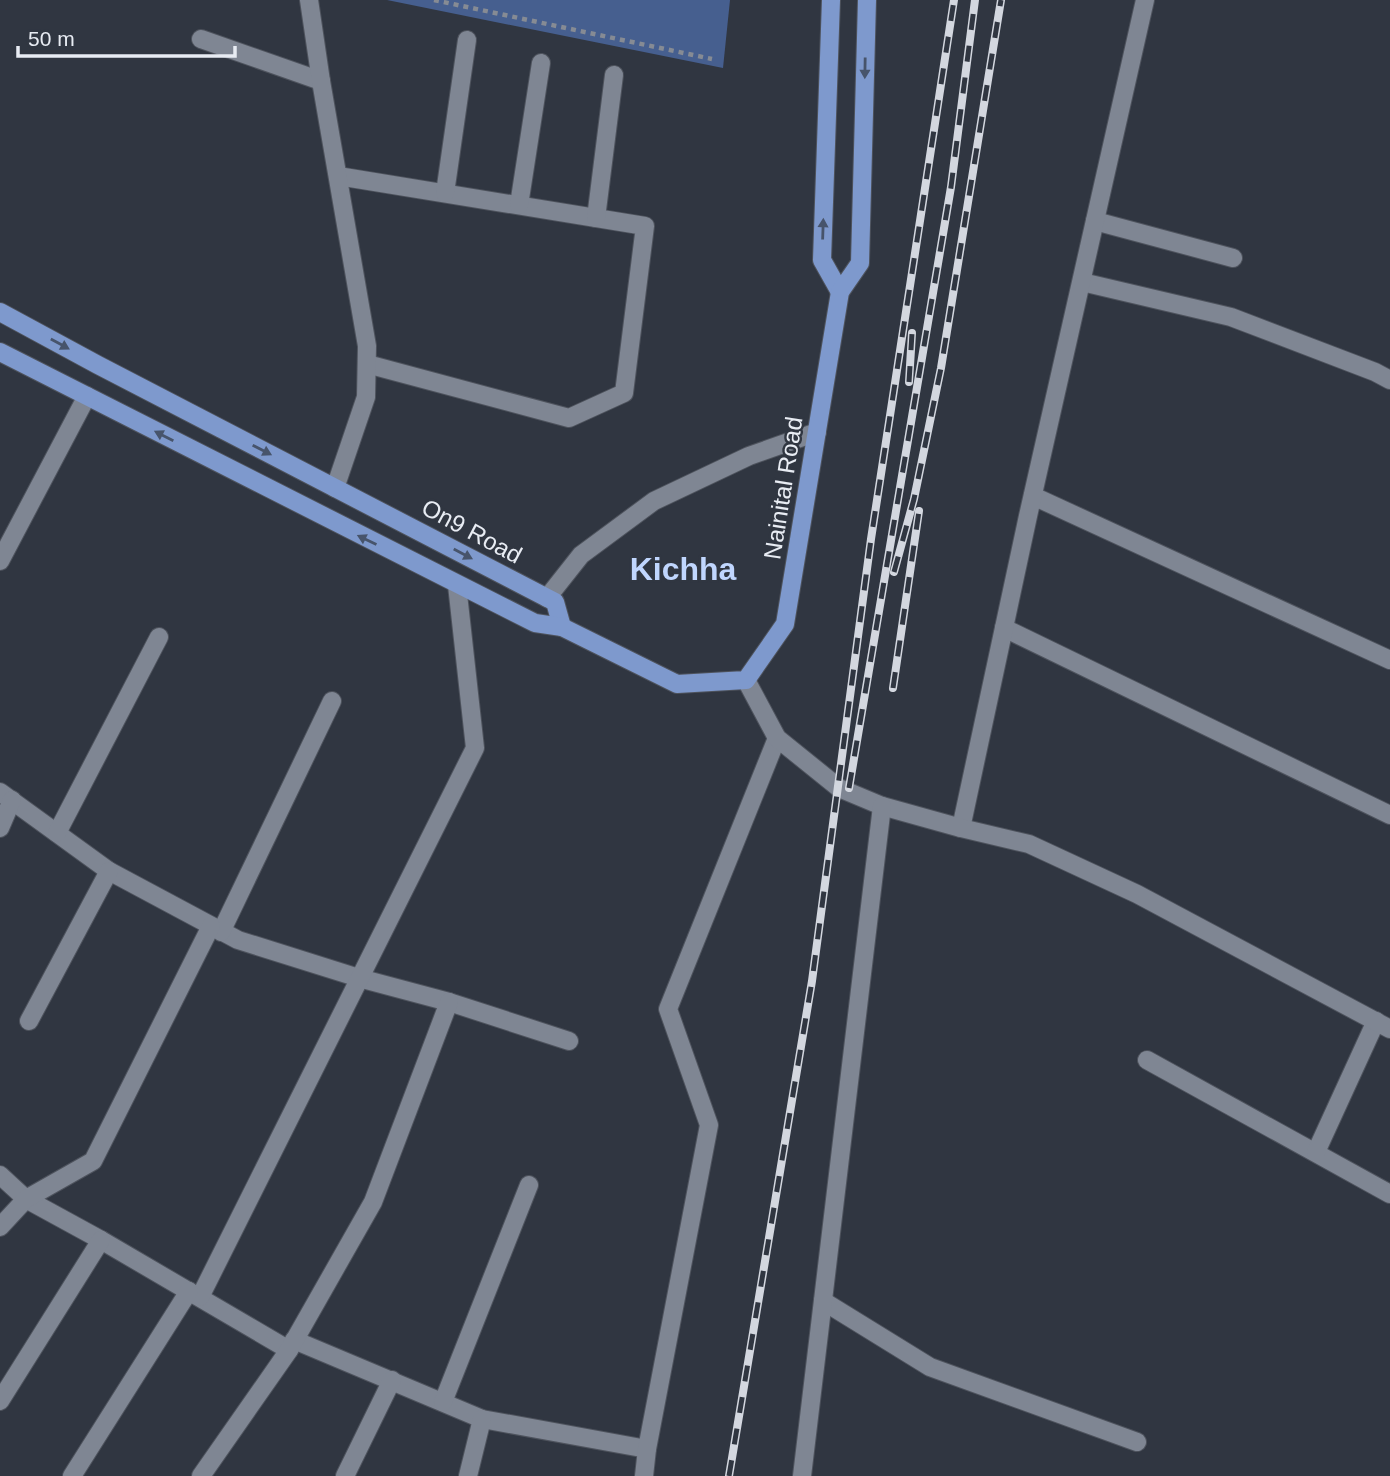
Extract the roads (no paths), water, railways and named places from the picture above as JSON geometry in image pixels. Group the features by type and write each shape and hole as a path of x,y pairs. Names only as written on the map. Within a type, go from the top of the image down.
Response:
{"main road":[{"path":"831,0 822,260 840,292"},
{"name":"Nainital Road","path":"746,680 785,624 840,292 860,263 867,0"},
{"name":"On9 Road","path":"0,312 547,598"},
{"path":"0,352 535,623 562,627 677,684 746,680"},
{"path":"547,598 555,602 562,627"}],"street":[{"path":"309,0 367,346 366,397 335,488"},
{"path":"961,828 1145,0"},
{"path":"201,39 321,81"},
{"path":"445,193 467,40"},
{"path":"519,205 541,63"},
{"path":"596,218 614,75"},
{"path":"338,176 645,226 624,393 569,418 367,364"},
{"path":"1095,221 1233,257"},
{"path":"1082,282 1231,317 1390,380"},
{"path":"0,561 87,397"},
{"path":"547,598 581,555 653,501 749,456 817,432"},
{"path":"1033,496 1390,660"},
{"path":"72,1476 195,1294 475,748 457,585"},
{"path":"1004,628 1390,815"},
{"path":"57,833 159,637"},
{"path":"746,680 777,738 839,788 882,806 1029,844 1137,894 1383,1025 1316,1152"},
{"path":"0,1227 26,1199 93,1161 216,929 332,701"},
{"path":"644,1476 709,1125 667,1009 777,738"},
{"path":"0,828 6,796 109,871 238,940 359,978 449,1002 569,1041"},
{"path":"802,1476 882,806"},
{"path":"29,1021 109,871"},
{"path":"201,1476 292,1345 373,1202 449,1002"},
{"path":"1147,1059 1390,1194"},
{"path":"0,1175 26,1199 292,1345 392,1380 482,1419 647,1449"},
{"path":"443,1402 529,1185"},
{"path":"0,1401 101,1240"},
{"path":"823,1301 929,1367 1137,1442"},
{"path":"345,1476 392,1380"},
{"path":"468,1476 482,1419"}],"railway":[{"path":"729,1476 812,981 871,539 954,0"},
{"path":"849,788 951,187 975,0"},
{"path":"894,572 914,499 941,368 1001,0"},
{"path":"909,382 912,333"},
{"path":"893,688 919,511"}],"district":[{"name":"Kichha","path":"683,569"}]}
